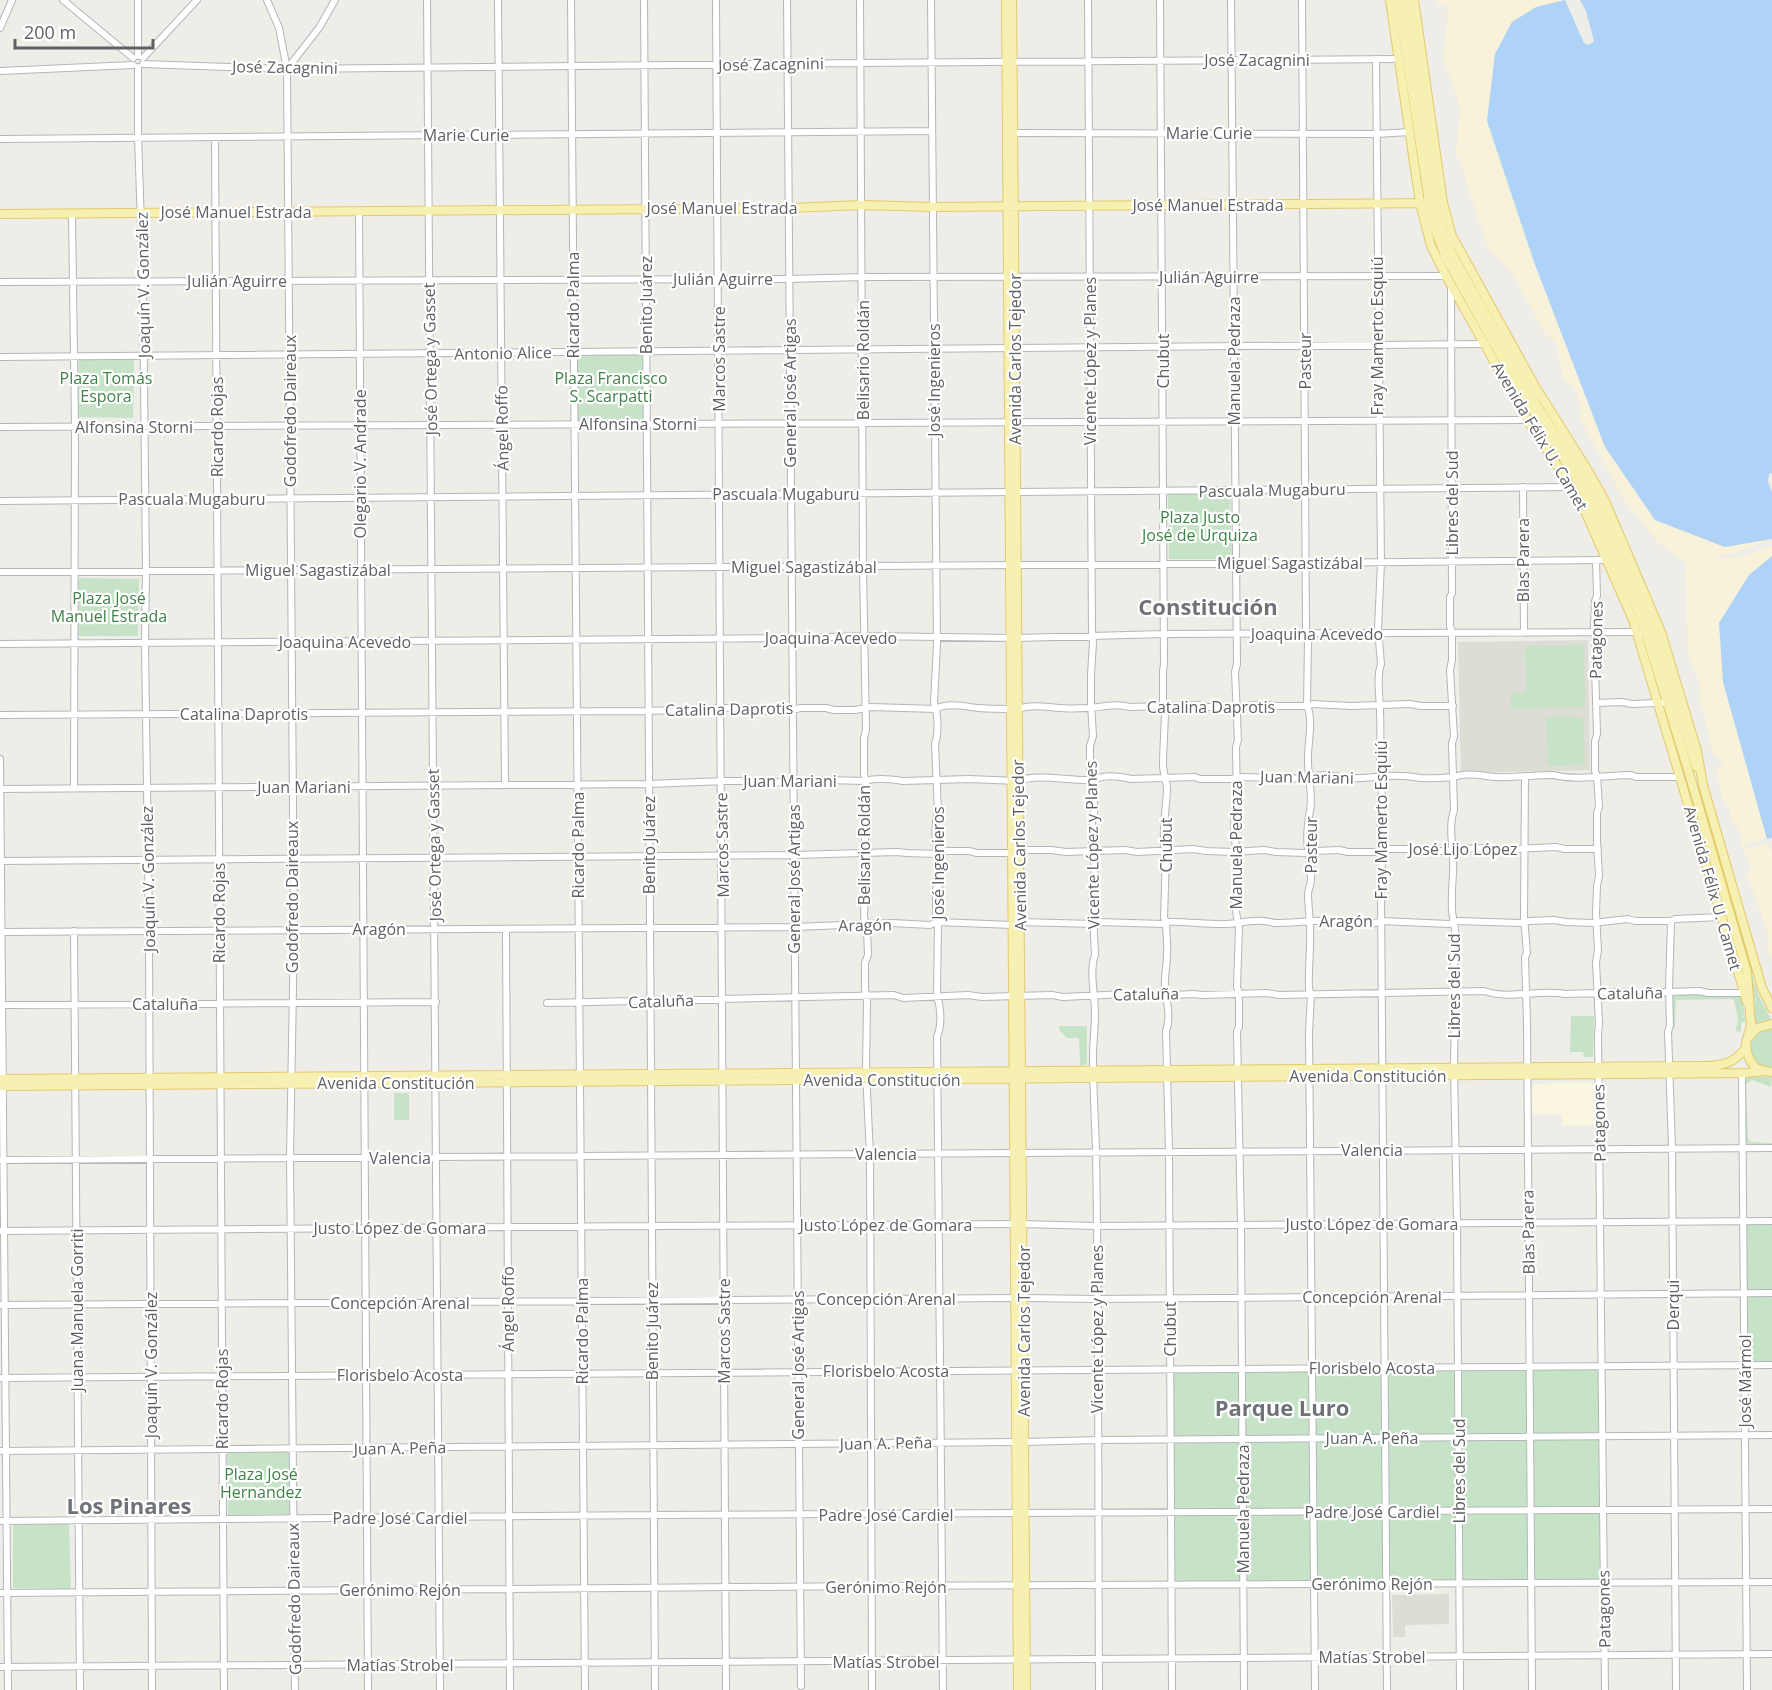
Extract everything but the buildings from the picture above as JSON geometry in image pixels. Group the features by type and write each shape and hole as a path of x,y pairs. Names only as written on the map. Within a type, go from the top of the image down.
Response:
{"main road":[{"name":"Avenida Carlos Tejedor","path":"1006,0 1010,63"},
{"name":"Avenida Carlos Tejedor","path":"1012,0 1010,133 1014,709 1017,997 1022,1075 1025,1442 1021,1514 1021,1586 1022,1661 1026,1690"},
{"name":"Avenida Félix U. Camet","path":"1390,0 1410,132 1442,231 1451,252 1537,406 1592,491 1648,617 1650,632 1744,961 1748,979 1751,1025 1746,1048"},
{"name":"Avenida Félix U. Camet","path":"1398,0 1432,203"},
{"name":"Avenida Félix U. Camet","path":"1406,0 1432,203"},
{"name":"Avenida Félix U. Camet","path":"1414,0 1432,203 1431,246 1527,420 1587,513 1607,560 1650,632 1671,702 1703,785 1762,988 1772,1008"},
{"name":"José Manuel Estrada","path":"0,214 789,208 862,205 933,207 1432,203"},
{"name":"Avenida Félix U. Camet","path":"1671,702 1681,777 1750,1009"},
{"name":"Avenida Carlos Tejedor","path":"1017,997 1013,1075 1013,1153 1016,1442 1021,1514"},
{"path":"1748,1038 1758,1028 1772,1024"},
{"name":"Avenida Constitución","path":"1669,1070 1726,1064 1734,1060 1746,1048"},
{"path":"1746,1048 1756,1068 1770,1071"},
{"name":"Avenida Constitución","path":"1,1082 1599,1070 1742,1073 1770,1071"},
{"name":"Avenida Carlos Tejedor","path":"1018,1690 1022,1661"}],"street":[{"path":"0,28 12,0"},
{"path":"63,0 138,62 197,0"},
{"name":"Joaquín V. González","path":"138,0 149,931 152,1690"},
{"name":"Godofredo Daireaux","path":"267,0 279,28 287,69 294,930 290,1158 295,1690"},
{"path":"287,69 319,28 335,0"},
{"name":"José Ortega y Gasset","path":"427,0 440,1690"},
{"name":"Ángel Roffo","path":"498,0 505,785"},
{"name":"Ricardo Palma","path":"571,0 585,1690"},
{"name":"Benito Juárez","path":"644,0 655,1690"},
{"name":"Marcos Sastre","path":"716,0 726,1690"},
{"name":"General José Artigas","path":"787,0 801,1686"},
{"name":"Belisario Roldán","path":"860,0 863,567 866,708 864,917 868,955 865,963 871,1225 872,1690"},
{"name":"José Ingenieros","path":"931,0 937,670 934,703 937,739 935,744 938,811 936,847 937,862 941,866 941,883 936,888 936,918 938,922 937,996 941,1029 937,1036 943,1690"},
{"name":"Vicente López y Planes","path":"1088,0 1093,642 1091,675 1093,736 1090,746 1090,770 1093,780 1092,829 1095,882 1092,894 1095,955 1093,960 1095,995 1093,1034 1096,1153 1099,1690"},
{"name":"Chubut","path":"1160,0 1164,491 1163,703 1165,707 1163,750 1167,787 1164,816 1166,852 1164,918 1166,922 1166,994 1168,1000 1166,1031 1172,1690"},
{"name":"Manuela Pedraza","path":"1231,0 1238,740 1235,815 1239,953 1237,1073 1241,1225 1244,1690"},
{"name":"Pasteur","path":"1302,0 1307,706 1310,738 1307,744 1310,785 1308,847 1311,884 1308,889 1310,927 1308,989 1311,994 1315,1690"},
{"name":"Fray Mamerto Esquiú","path":"1376,59 1380,778 1383,812 1380,817 1383,881 1381,921 1387,1690"},
{"name":"José Zacagnini","path":"0,71 138,62 287,69 1400,59"},
{"name":"Marie Curie","path":"0,138 932,131"},
{"name":"Marie Curie","path":"1010,133 1376,134 1410,132"},
{"name":"Ricardo Rojas","path":"215,137 224,1690"},
{"name":"Olegario V. Andrade","path":"359,211 368,1690"},
{"path":"72,213 75,427 74,788"},
{"name":"Julián Aguirre","path":"0,282 1446,276"},
{"name":"Libres del Sud","path":"1451,284 1452,593 1450,626 1452,660 1450,670 1454,737 1452,743 1454,777 1452,916 1455,951 1453,987 1455,993 1460,1690"},
{"name":"Antonio Alice","path":"0,357 1502,343"},
{"name":"Alfonsina Storni","path":"0,427 1527,420"},
{"name":"Pascuala Mugaburu","path":"0,501 1572,487"},
{"name":"Blas Parera","path":"1523,488 1524,633"},
{"name":"Patagones","path":"1596,560 1597,596 1594,628 1597,663 1595,667 1597,734 1595,771 1599,807 1596,962 1599,1024 1605,1690"},
{"name":"Miguel Sagastizábal","path":"0,572 1607,560"},
{"name":"Joaquina Acevedo","path":"0,644 1650,632"},
{"path":"1596,703 1671,702"},
{"name":"Catalina Daprotis","path":"0,715 577,712 753,708 760,711 800,708 936,709 941,706 1014,709 1050,706 1092,708 1121,705 1130,707 1197,705 1236,707 1263,704 1274,706 1410,704 1453,706"},
{"path":"0,759 3,1521 8,1690"},
{"name":"Juan Mariani","path":"0,789 577,785 751,781 782,783 794,780 866,781 871,779 1015,781 1026,778 1093,780 1107,777 1275,779 1312,776 1380,778 1412,776 1421,778 1458,775 1495,777 1554,775 1560,777 1631,775 1681,777"},
{"name":"Blas Parera","path":"1525,776 1532,1690"},
{"name":"José Lijo López","path":"0,861 722,856 866,854 871,852 937,854 943,851 969,850 977,853 1026,850 1166,852 1172,849 1376,852 1411,849 1423,851 1556,847 1598,849"},
{"name":"Aragón","path":"1,932 795,927 892,923 930,925 938,922 1163,924 1193,921 1203,924 1222,924 1238,921 1377,923 1381,921 1422,924 1554,920 1597,922 1628,919 1671,921 1722,917"},
{"name":"Derqui","path":"1671,921 1669,1070 1672,1148 1676,1690"},
{"name":"Ángel Roffo","path":"506,929 510,1690"},
{"name":"Juana Manuela Gorriti","path":"74,931 80,1690"},
{"name":"Cataluña","path":"547,1003 894,995 903,998 968,995 982,998 1239,993 1484,992 1521,995 1699,991 1744,993"},
{"name":"Cataluña","path":"2,1005 436,1002"},
{"name":"José Mármol","path":"1742,1073 1747,1690"},
{"name":"Valencia","path":"2,1160 1772,1148"},
{"name":"Justo López de Gomara","path":"2,1231 1772,1221"},
{"name":"Concepción Arenal","path":"2,1305 1170,1299 1772,1293"},
{"name":"Florisbelo Acosta","path":"3,1378 1772,1365"},
{"name":"Juan A. Peña","path":"3,1451 1170,1439 1772,1436"},
{"name":"Padre José Cardiel","path":"3,1521 1772,1509"},
{"name":"Gerónimo Rejón","path":"4,1593 654,1587 1772,1582"},
{"name":"Matías Strobel","path":"0,1667 1772,1654"}],"shaded area":[{"path":"1588,640 1590,770 1461,773 1458,642"},
{"path":"1591,1082 1594,1125 1562,1126 1562,1114 1532,1114 1534,1084"},
{"path":"1449,1594 1449,1624 1405,1625 1405,1637 1393,1637 1392,1595"}],"green space":[{"name":"Plaza Francisco S. Scarpatti","path":"646,351 646,424 576,420 575,353"},
{"name":"Plaza Tomás Espora","path":"79,357 134,357 133,418 78,417"},
{"name":"Plaza Justo José de Urquiza","path":"1230,492 1232,559 1169,559 1168,494"},
{"name":"Plaza José Manuel Estrada","path":"79,578 139,579 138,636 78,636"},
{"path":"1584,645 1585,707 1511,709 1511,693 1526,692 1525,646"},
{"path":"1546,717 1583,717 1585,765 1548,766"},
{"path":"1734,918 1758,994 1771,1019 1756,1025 1753,1023 1755,1000"},
{"path":"1674,993 1739,995 1742,998 1745,1015 1738,1019 1734,999 1676,1000 1675,1028 1672,1028 1672,994"},
{"path":"1571,1016 1594,1016 1593,1057 1584,1057 1583,1052 1570,1052"},
{"path":"1745,1016 1745,1022 1741,1023 1741,1032 1735,1031 1738,1019"},
{"path":"1059,1026 1087,1026 1087,1063 1085,1065 1080,1065 1079,1038 1067,1038 1059,1030"},
{"path":"1766,1029 1772,1029 1772,1068 1763,1067 1757,1063 1750,1052 1753,1039"},
{"path":"1749,1076 1772,1077 1771,1087 1752,1080 1746,1084 1748,1139 1751,1142 1772,1144 1745,1142 1745,1080"},
{"path":"394,1093 409,1093 409,1120 394,1120"},
{"path":"1745,1223 1772,1223 1772,1363 1746,1363"},
{"path":"1599,1368 1599,1434 1532,1435 1531,1369"},
{"path":"1455,1369 1456,1434 1388,1435 1387,1370"},
{"path":"1526,1369 1527,1434 1461,1435 1460,1370"},
{"path":"1382,1370 1383,1435 1316,1436 1316,1371"},
{"path":"1239,1371 1240,1436 1173,1437 1172,1372"},
{"path":"1244,1371 1310,1371 1311,1436 1245,1437"},
{"path":"1527,1439 1528,1508 1461,1509 1461,1440"},
{"path":"1599,1439 1600,1507 1533,1508 1532,1440"},
{"path":"1383,1440 1383,1509 1317,1510 1316,1441"},
{"path":"1456,1440 1456,1509 1388,1510 1388,1441"},
{"path":"1239,1441 1240,1510 1174,1511 1173,1442"},
{"path":"1311,1441 1312,1509 1245,1510 1245,1442"},
{"name":"Plaza José Hernandez","path":"294,1450 295,1514 228,1515 227,1451"},
{"path":"1384,1513 1384,1582 1317,1583 1317,1514"},
{"path":"1461,1513 1527,1513 1528,1580 1462,1581"},
{"path":"1533,1513 1601,1513 1601,1580 1533,1581"},
{"path":"1312,1514 1313,1582 1246,1583 1245,1515"},
{"path":"1456,1514 1457,1581 1389,1582 1388,1515"},
{"path":"1240,1515 1240,1582 1174,1583 1173,1516"},
{"path":"13,1524 69,1524 71,1589 13,1588"}],"sand":[{"path":"1437,0 1564,0 1536,7 1538,273 1605,447 1655,520 1725,547 1772,539 1735,553 1716,557 1716,559 1744,556 1772,546 1772,556 1749,575 1723,682 1767,839 1745,844 1746,848 1769,844 1772,854 1772,959 1767,949 1769,937 1749,880 1744,877 1751,871 1749,862 1736,824 1731,823 1730,810 1723,799 1717,773 1723,761 1714,755 1709,742 1704,710 1700,705 1699,683 1688,654 1685,563 1656,540 1624,500 1579,416 1577,394 1572,385 1563,378 1556,343 1544,332 1512,273 1489,250 1460,160 1456,156 1460,106 1443,58 1448,12 1445,4 1437,4"}],"water":[{"path":"1565,0 1584,43 1589,45 1594,41 1586,11 1580,0 1772,0 1772,473 1769,474 1768,482 1772,492 1772,539 1725,547 1655,520 1605,447 1534,262 1487,121 1495,54 1512,22 1536,7"},
{"path":"1772,556 1772,838 1767,839 1723,682 1719,623 1749,575"}],"district":[{"name":"Constitución","path":"1208,607"},
{"name":"Parque Luro","path":"1282,1408"},
{"name":"Los Pinares","path":"129,1506"}]}
